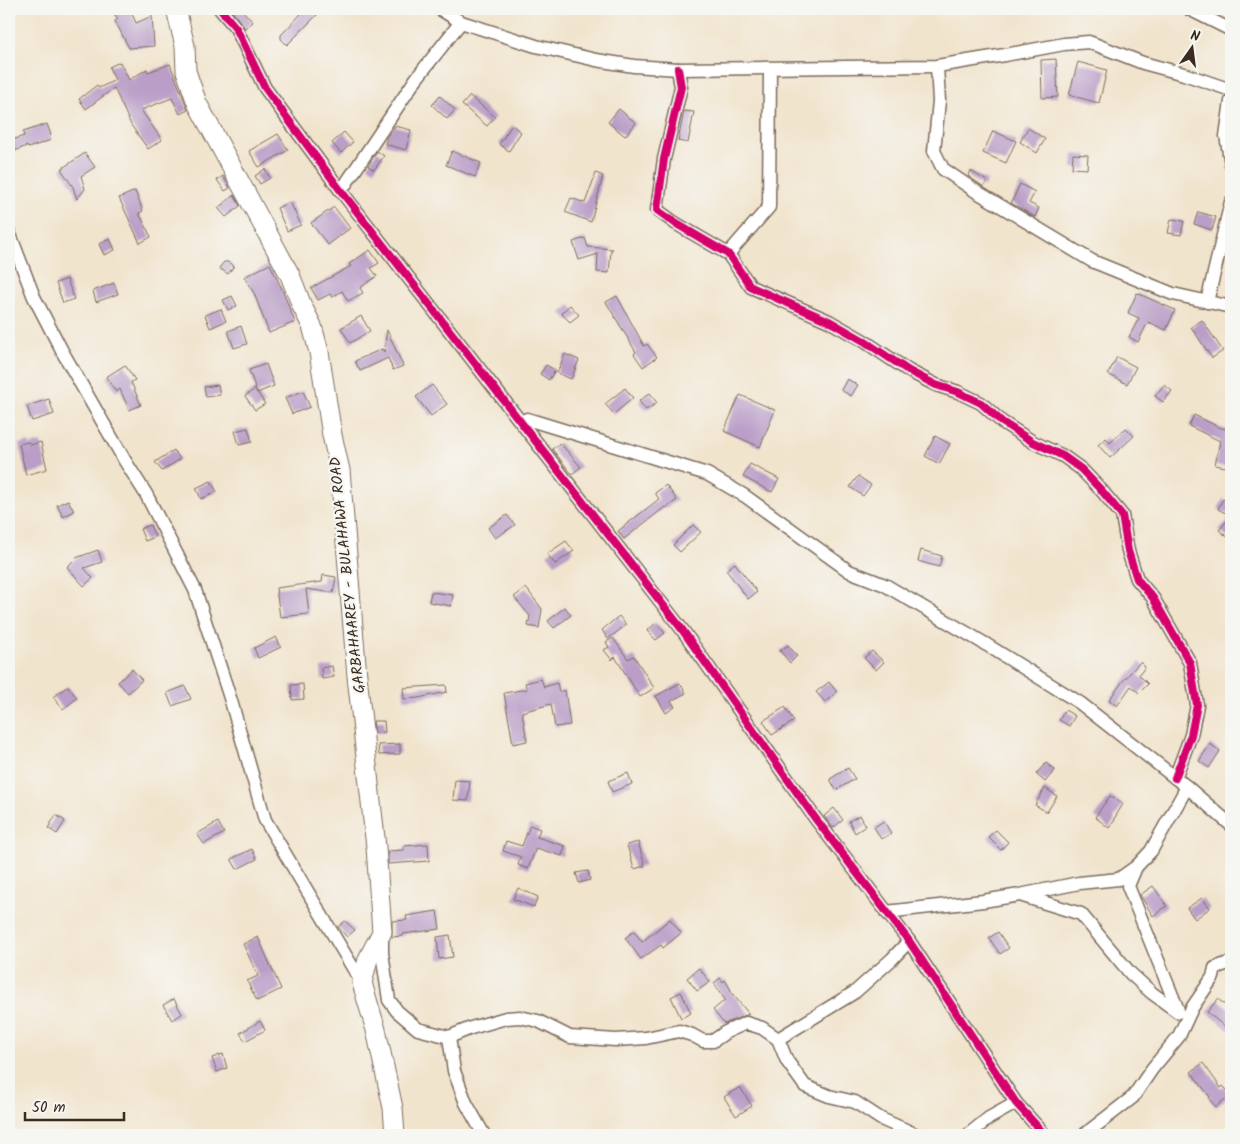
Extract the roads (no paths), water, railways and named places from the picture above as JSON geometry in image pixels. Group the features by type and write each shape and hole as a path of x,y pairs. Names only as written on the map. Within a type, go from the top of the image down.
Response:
{"main road":[{"name":"GARBAHAAREY - BULAHAWA ROAD","path":"176,9 184,46 186,71 197,103 290,275 312,326 319,352 332,434 340,470 357,676 376,847 382,932"},
{"path":"382,932 368,959 362,983 378,1040 392,1108 395,1135"}],"street":[{"path":"220,9 236,28 265,88 341,191 681,628 815,818 908,941 1016,1103 1045,1135"},
{"path":"440,9 461,22 536,46 596,60 634,66 678,69 937,66 1064,44 1089,42 1143,63 1184,74 1231,90"},
{"path":"1189,9 1231,30"},
{"path":"341,191 416,79 461,22"},
{"path":"937,66 939,101 934,151 943,169 974,190 1092,261 1173,294 1231,307"},
{"path":"678,69 681,87 664,159 657,210 675,224 728,254 751,287 829,321 864,341 908,371 936,385 982,403 1002,422 1033,442 1063,456 1081,469 1122,514 1128,551 1137,578 1153,598 1190,663 1197,705 1190,735 1175,778"},
{"path":"728,254 769,207 770,69"},
{"path":"1231,101 1226,136 1231,164"},
{"path":"1207,302 1231,202"},
{"path":"9,232 34,297 125,461 146,494 195,590 231,702 265,820 362,983"},
{"path":"522,422 526,419 707,474 744,496 849,571 885,585 1080,703 1187,787 1231,825"},
{"path":"886,912 1020,895 1079,883 1119,879 1136,867 1151,851 1187,787"},
{"path":"1136,867 1128,886 1184,1024"},
{"path":"1020,895 1081,914 1130,973 1152,993 1178,1012"},
{"path":"382,932 382,953 390,1000 397,1012 418,1029 449,1038 471,1028 506,1018 520,1017 538,1021 570,1037 616,1040 646,1038 679,1031 692,1034 703,1042 713,1041 726,1032 746,1023 762,1028 778,1039 787,1061 804,1086 829,1096 856,1102 881,1119 917,1135"},
{"path":"778,1039 855,992 892,959 908,941"},
{"path":"1084,1135 1133,1097 1152,1069 1179,1036 1192,1008 1213,977 1215,968 1231,962"},
{"path":"449,1038 454,1071 466,1104 484,1135"},
{"path":"968,1135 989,1118 1016,1103"}]}
